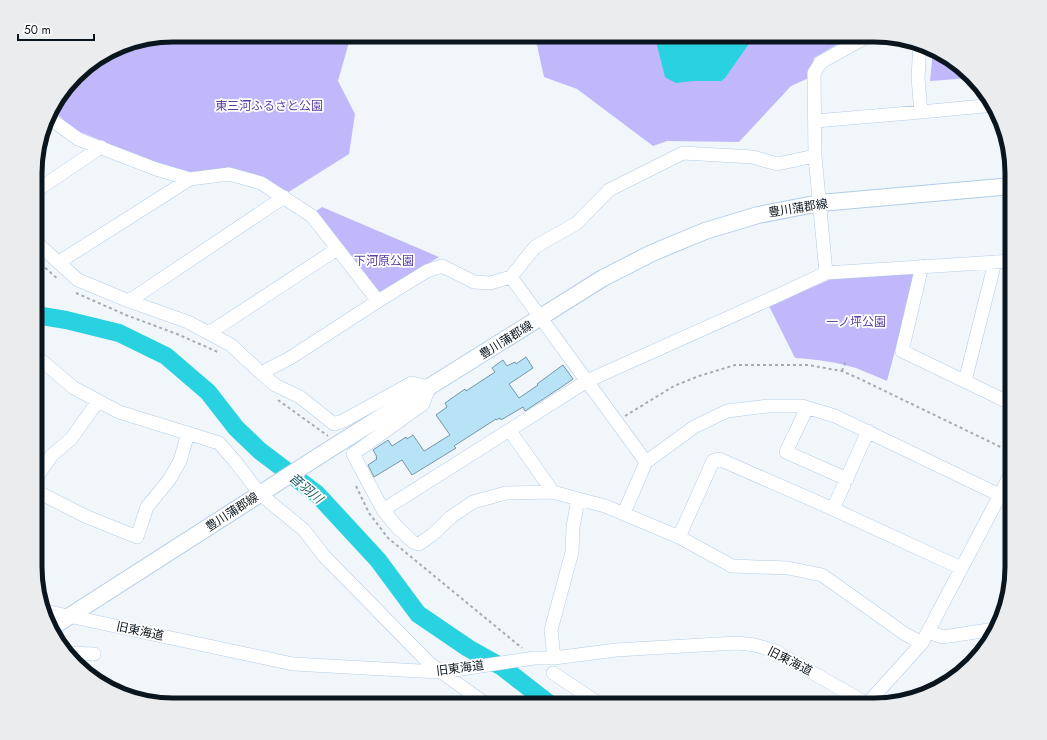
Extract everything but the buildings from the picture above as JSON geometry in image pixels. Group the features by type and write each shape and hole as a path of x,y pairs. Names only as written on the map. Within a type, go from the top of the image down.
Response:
{"main road":[{"name":"豊川蒲郡線","path":"56,625 330,449 603,278 652,253 705,231 758,215 820,203 1005,187"}],"street":[{"path":"826,273 815,156 814,73 821,62 857,42"},
{"path":"920,50 918,78 921,112"},
{"path":"814,122 986,106"},
{"path":"53,121 78,139 156,169 190,179 228,174 261,183 312,216 378,301"},
{"path":"42,187 101,147"},
{"path":"261,373 290,358 427,271 442,266 474,282 490,283 511,277 535,247 577,222 609,190 683,153 753,157 778,164 815,156"},
{"path":"58,262 190,179"},
{"path":"129,301 284,197"},
{"path":"42,247 78,280 129,301 188,322 231,345 275,385 300,397 334,424 343,421 412,383 430,387 423,404 353,454 383,510 397,527 413,542 419,544 451,517 473,502 506,492 553,492 605,506 624,513 678,537 732,566 788,568 822,575 905,634 922,643"},
{"path":"209,333 337,249"},
{"path":"383,510 587,381 826,273 1005,261"},
{"path":"965,381 995,262"},
{"path":"922,266 902,351 1005,401"},
{"path":"511,277 646,462"},
{"path":"42,361 74,388 119,412 219,443 263,492 304,530 324,556 429,663 446,671 479,698"},
{"path":"42,469 52,455 71,439 98,401"},
{"path":"624,513 646,462 694,427 727,411 768,406 802,406 835,416 1005,498"},
{"path":"807,408 786,452 847,479"},
{"path":"510,431 553,492"},
{"path":"833,509 868,431"},
{"path":"42,494 85,516 137,537 148,507 169,480 180,461 188,433"},
{"path":"678,537 713,461 719,459 833,509 961,568"},
{"path":"554,658 551,630 572,552 578,499"},
{"path":"868,698 922,643 961,568 1005,500"},
{"name":"旧東海道","path":"50,612 293,664 446,671 528,659 554,658 616,650 736,643 755,645 775,652 854,698"},
{"path":"928,632 944,637 988,630"},
{"path":"75,653 94,654"},
{"path":"553,673 590,698"}],"path":[{"path":"42,265 60,280"},
{"path":"72,289 78,294 98,303 224,355"},
{"path":"842,372 846,361"},
{"path":"623,417 674,386 699,376 735,365 808,365 842,372 860,379 1005,449"},
{"path":"388,538 528,659"}],"green space":[{"name":"東三河ふるさと公園","path":"173,42 349,42 338,81 355,114 349,154 287,193 178,170 126,151 73,129 57,114 64,100 87,75 100,64 139,46"},
{"path":"535,42 841,42 814,58 809,78 791,86 739,142 667,141 653,146 577,89 544,77 537,45"},
{"path":"932,56 954,69 965,78 930,81"},
{"name":"下河原公園","path":"322,207 439,257 378,293 315,212"},
{"name":"一ノ坪公園","path":"916,272 887,381 848,366 826,361 795,358 769,306 831,279"}],"water":[{"path":"656,42 750,42 725,78 721,81 693,81 676,83 665,77"}],"waterway":[{"name":"音羽川","path":"42,316 66,320 119,333 166,356 208,392 236,428 260,451 317,494 378,560 418,614 468,648 502,667 542,698"}]}
